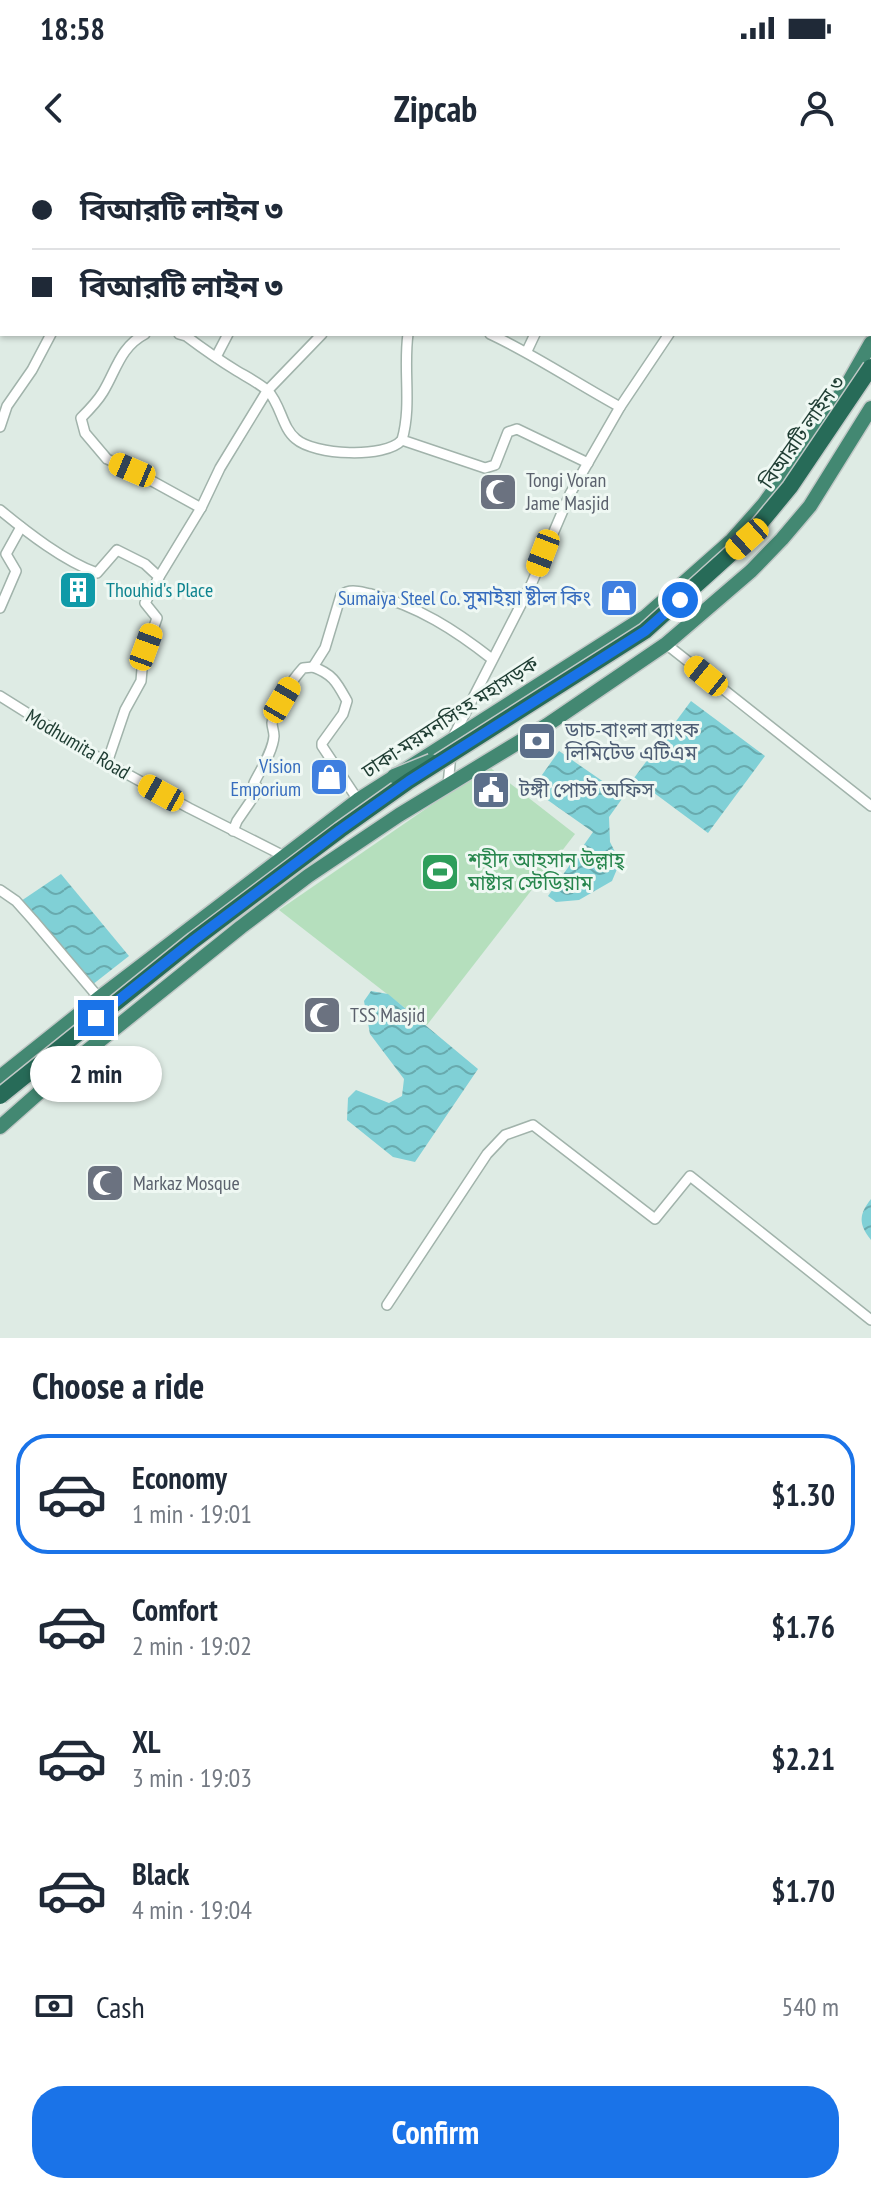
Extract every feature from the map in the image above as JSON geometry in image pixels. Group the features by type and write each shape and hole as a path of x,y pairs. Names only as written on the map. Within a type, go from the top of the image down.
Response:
{"highway":[{"name":"ঢাকা-ময়মনসিংহ মহাসড়ক","path":"0,1077 358,800 394,776 455,745 645,617 732,540 764,504 847,385 871,343"},
{"name":"বিআরটি লাইন ৩","path":"0,1096 194,940 455,745 645,631 747,539 790,487 871,367"},
{"path":"0,1127 77,1059 308,876 399,815 547,725 666,644 751,571 782,539 810,506 871,408"}],"street":[{"path":"0,423 50,336"},
{"path":"138,336 116,363 99,398 81,418 85,433 107,459 201,508"},
{"path":"186,336 267,391 293,438 302,444 322,449 374,452 397,446 402,440 408,404 408,336"},
{"path":"216,357 227,336"},
{"path":"107,763 125,710 141,681 143,658 157,618 145,603 267,391 318,336"},
{"path":"494,336 527,351 620,407"},
{"path":"527,351 534,336"},
{"path":"448,785 455,745 492,659 531,585 570,494 620,407 668,336"},
{"path":"402,440 485,468 495,465 508,432 517,429 588,463"},
{"path":"0,510 65,557 97,573 117,550 145,564 159,577"},
{"path":"0,608 16,571 6,554 21,527"},
{"path":"313,667 325,648 341,595 346,591 389,599 421,611 492,659"},
{"path":"666,644 871,806"},
{"path":"233,831 259,789 254,783 274,734 272,721 296,675 303,668 313,667 326,672 335,680 347,701 343,714 322,746 358,800"},
{"name":"Modhumita Road","path":"0,696 107,763 284,856"},
{"path":"0,890 16,901 99,998"},
{"path":"387,1305 487,1154 505,1135 533,1125 655,1219 690,1176 871,1320"}],"green space":[{"name":"শহীদ আহসান উল্লাহ্‌ মাষ্টার স্টেডিয়াম","path":"488,766 575,834 427,1025 279,910"}],"water":[{"path":"691,701 765,756 708,833 634,778"},
{"path":"559,751 624,796 609,817 610,842 620,862 612,881 579,900 556,902 548,896 593,832 532,789"},
{"path":"61,874 129,956 92,985 21,901"},
{"path":"371,991 388,994 478,1069 415,1162 393,1157 347,1120 348,1098 356,1090 389,1103 402,1096 404,1079 370,1034 364,1001"},
{"path":"871,1199 871,1240 862,1219"}],"place":[{"name":"Tongi Voran Jame Masjid","path":"498,492"},
{"name":"Thouhid's Place","path":"78,590"},
{"name":"Sumaiya Steel Co. সুমাইয়া ষ্টীল কিং","path":"619,598"},
{"name":"ডাচ-বাংলা ব্যাংক লিমিটেড এটিএম","path":"537,741"},
{"name":"Vision Emporium","path":"329,777"},
{"name":"টঙ্গী পোস্ট অফিস","path":"491,790"},
{"name":"শহীদ আহসান উল্লাহ্‌ মাষ্টার স্টেডিয়াম","path":"440,872"},
{"name":"TSS Masjid","path":"322,1015"},
{"name":"Markaz Mosque","path":"105,1183"}],"route":[{"path":"96,1018 340,830 409,781 645,631 680,600"}]}
